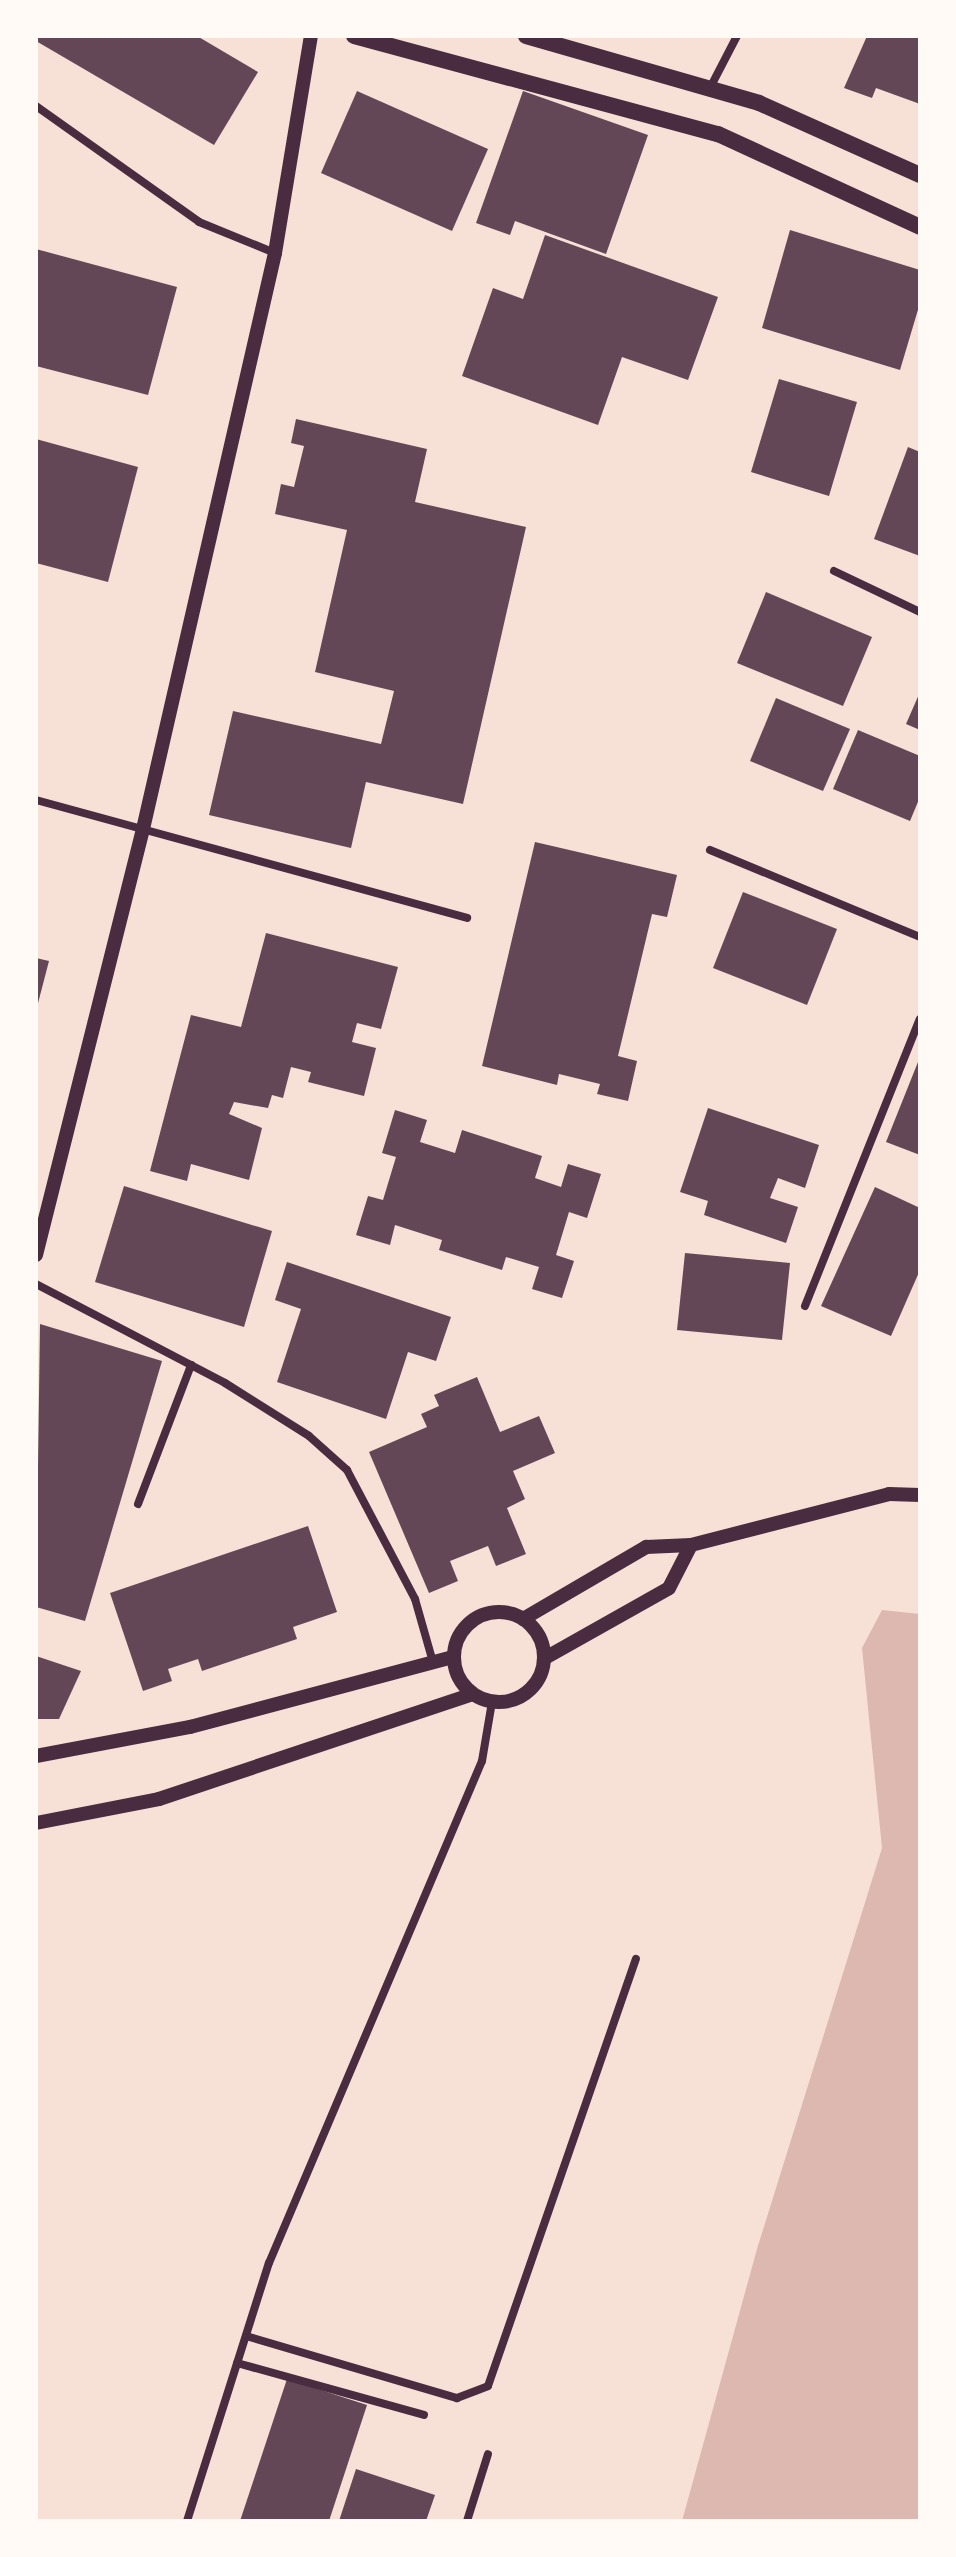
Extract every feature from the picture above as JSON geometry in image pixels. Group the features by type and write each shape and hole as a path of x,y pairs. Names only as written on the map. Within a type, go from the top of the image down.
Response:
{"main road":[{"path":"354,36 718,134 920,227"},
{"path":"526,36 759,103 920,175"}],"street":[{"path":"36,1255 143,829 275,253 311,36"},
{"path":"710,88 737,36"},
{"path":"36,106 199,222 275,253"},
{"path":"834,571 920,612"},
{"path":"36,800 467,918"},
{"path":"710,850 920,937"},
{"path":"805,1306 920,1019"},
{"path":"36,1284 191,1365 309,1436 347,1470 415,1599 433,1662"},
{"path":"138,1504 191,1365"},
{"path":"523,1619 646,1547 691,1545 889,1494 920,1495"},
{"path":"545,1658 669,1588 691,1545"},
{"path":"501,1612 523,1619 540,1636 545,1658 539,1681 528,1692 515,1700 492,1702 472,1694 456,1671 454,1657 456,1643 472,1620 501,1612"},
{"path":"36,1756 190,1727 454,1657"},
{"path":"36,1823 159,1799 472,1694"},
{"path":"187,2521 269,2263 482,1761 492,1702"},
{"path":"246,2336 457,2398 488,2386 636,1959"},
{"path":"237,2363 424,2415"},
{"path":"467,2521 488,2454"}],"shaded area":[{"path":"882,1610 920,1614 920,2521 682,2521 757,2249 882,1848 862,1648"}],"building":[{"path":"36,36 197,36 258,72 214,145 36,41"},
{"path":"867,36 920,36 920,104 876,88 872,98 844,88"},
{"path":"357,91 488,149 452,231 321,173"},
{"path":"523,91 648,135 606,254 515,221 510,235 476,223"},
{"path":"790,230 920,270 920,303 900,370 762,328"},
{"path":"545,235 718,297 688,380 622,357 598,425 462,376 493,288 523,299"},
{"path":"36,249 177,287 148,395 36,366"},
{"path":"779,379 857,402 829,496 751,472"},
{"path":"296,419 427,449 415,502 526,527 463,804 366,782 351,848 209,815 233,711 381,744 394,691 315,672 347,530 275,514 281,484 294,487 304,446 291,443"},
{"path":"36,439 138,467 108,582 36,563"},
{"path":"908,447 920,452 920,556 874,539"},
{"path":"766,592 872,637 843,706 737,663"},
{"path":"920,692 920,730 906,724"},
{"path":"776,698 850,729 823,791 750,761"},
{"path":"858,730 920,756 920,797 910,821 833,789"},
{"path":"535,842 677,875 667,917 652,914 618,1056 637,1061 628,1101 597,1094 600,1084 559,1074 557,1085 482,1066"},
{"path":"743,892 837,929 807,1005 713,968"},
{"path":"266,933 398,967 381,1029 357,1023 352,1042 376,1048 364,1096 308,1082 311,1072 291,1067 283,1098 272,1095 268,1108 234,1102 229,1114 262,1128 249,1180 191,1164 187,1181 150,1171 191,1015 241,1027"},
{"path":"36,958 49,961 37,1007 36,1007"},
{"path":"920,1057 920,1155 886,1142"},
{"path":"708,1108 819,1145 805,1188 778,1178 770,1198 798,1207 786,1243 704,1215 708,1201 680,1192"},
{"path":"395,1110 427,1120 420,1142 455,1153 462,1130 542,1156 535,1178 561,1187 568,1164 601,1174 587,1218 569,1212 556,1255 574,1261 562,1298 532,1289 539,1267 506,1257 502,1270 439,1250 442,1240 395,1225 390,1245 356,1235 368,1196 383,1200 396,1157 382,1153"},
{"path":"124,1186 272,1231 244,1327 95,1282"},
{"path":"875,1187 920,1208 920,1270 891,1336 821,1306"},
{"path":"685,1253 790,1263 782,1340 677,1330"},
{"path":"287,1262 451,1317 436,1361 408,1352 386,1419 277,1382 301,1309 275,1300"},
{"path":"40,1324 162,1361 85,1621 36,1607"},
{"path":"477,1377 500,1432 539,1416 555,1453 513,1471 525,1499 507,1508 526,1554 496,1566 488,1546 450,1561 458,1581 429,1593 369,1452 427,1427 421,1414 439,1406 434,1395"},
{"path":"308,1526 337,1612 293,1627 297,1639 202,1671 198,1659 168,1669 172,1681 143,1691 110,1593"},
{"path":"36,1656 81,1671 59,1719 36,1719"},
{"path":"287,2379 367,2405 329,2521 240,2521"},
{"path":"356,2469 435,2495 426,2521 339,2521"}]}
